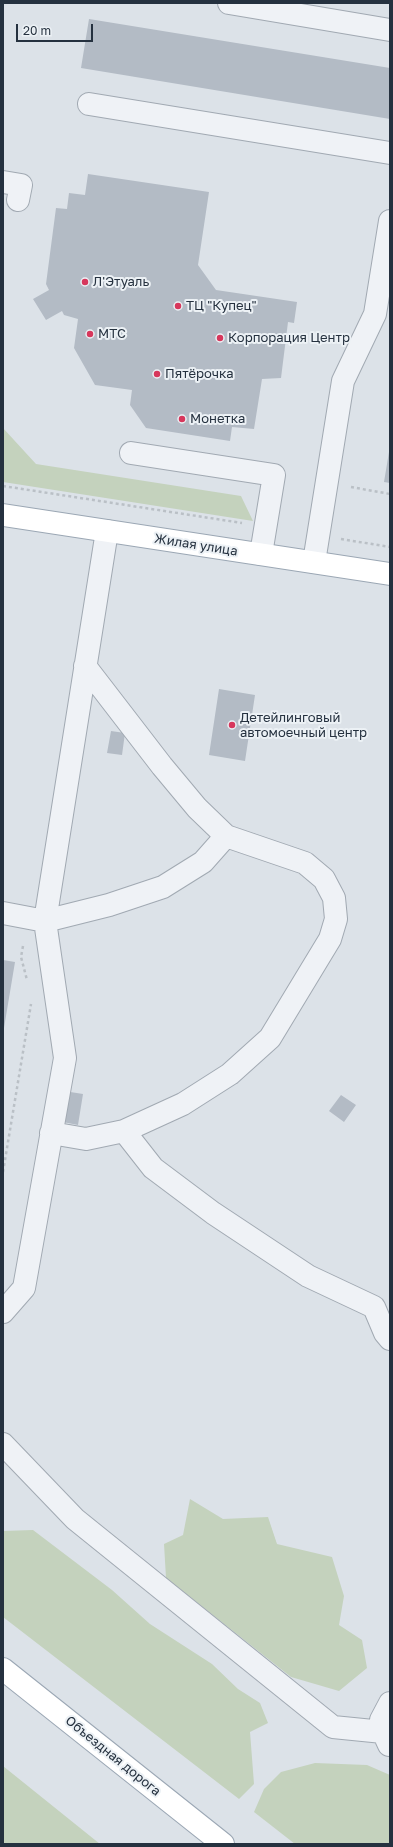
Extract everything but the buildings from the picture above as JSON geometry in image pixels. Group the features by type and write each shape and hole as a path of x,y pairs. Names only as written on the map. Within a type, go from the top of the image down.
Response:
{"main road":[{"name":"Жилая улица","path":"3,515 390,574"},
{"name":"Объездная дорога","path":"3,1669 223,1844"}],"lane":[{"path":"229,3 286,8 390,30"},
{"path":"89,104 390,153"},
{"path":"3,182 21,185 18,200"},
{"path":"314,562 344,381 375,314 390,221"},
{"path":"131,453 274,475 261,554"},
{"path":"3,1312 24,1288 65,1058 36,919 85,666 107,531"},
{"path":"51,1133 86,1139 124,1131 183,1104 230,1074 270,1038 330,939 336,918 334,898 324,879 305,863 226,836 197,808 162,766 85,666"},
{"path":"3,913 36,919 110,905 163,887 203,862 226,836"},
{"path":"124,1131 153,1168 213,1213 308,1276 374,1307 385,1333 390,1339"},
{"path":"3,1444 75,1519 333,1727 386,1739 381,1720 390,1703"}],"path":[{"path":"327,482 390,494"},
{"path":"3,486 266,527"},
{"path":"318,535 390,547"},
{"path":"28,984 21,957 36,919"},
{"path":"3,1172 32,997"}],"green space":[{"path":"3,428 36,464 241,496 253,521 3,482"},
{"path":"190,1499 223,1519 268,1517 277,1544 332,1557 344,1596 339,1625 362,1640 367,1668 339,1691 291,1677 166,1578 164,1544 183,1535"},
{"path":"33,1530 112,1590 150,1624 212,1664 238,1689 260,1703 268,1723 250,1732 254,1784 239,1799 3,1617 3,1531"},
{"path":"315,1763 367,1765 390,1775 390,1844 295,1844 254,1812 264,1789 281,1772"},
{"path":"3,1766 100,1844 3,1844"}],"place":[{"name":"Л'Этуаль","path":"85,282"},
{"name":"ТЦ \"Купец\"","path":"178,306"},
{"name":"МТС","path":"90,334"},
{"name":"Корпорация Центр","path":"220,338"},
{"name":"Пятёрочка","path":"157,374"},
{"name":"Монетка","path":"182,419"},
{"name":"Детейлинговый автомоечный центр","path":"232,725"}]}
